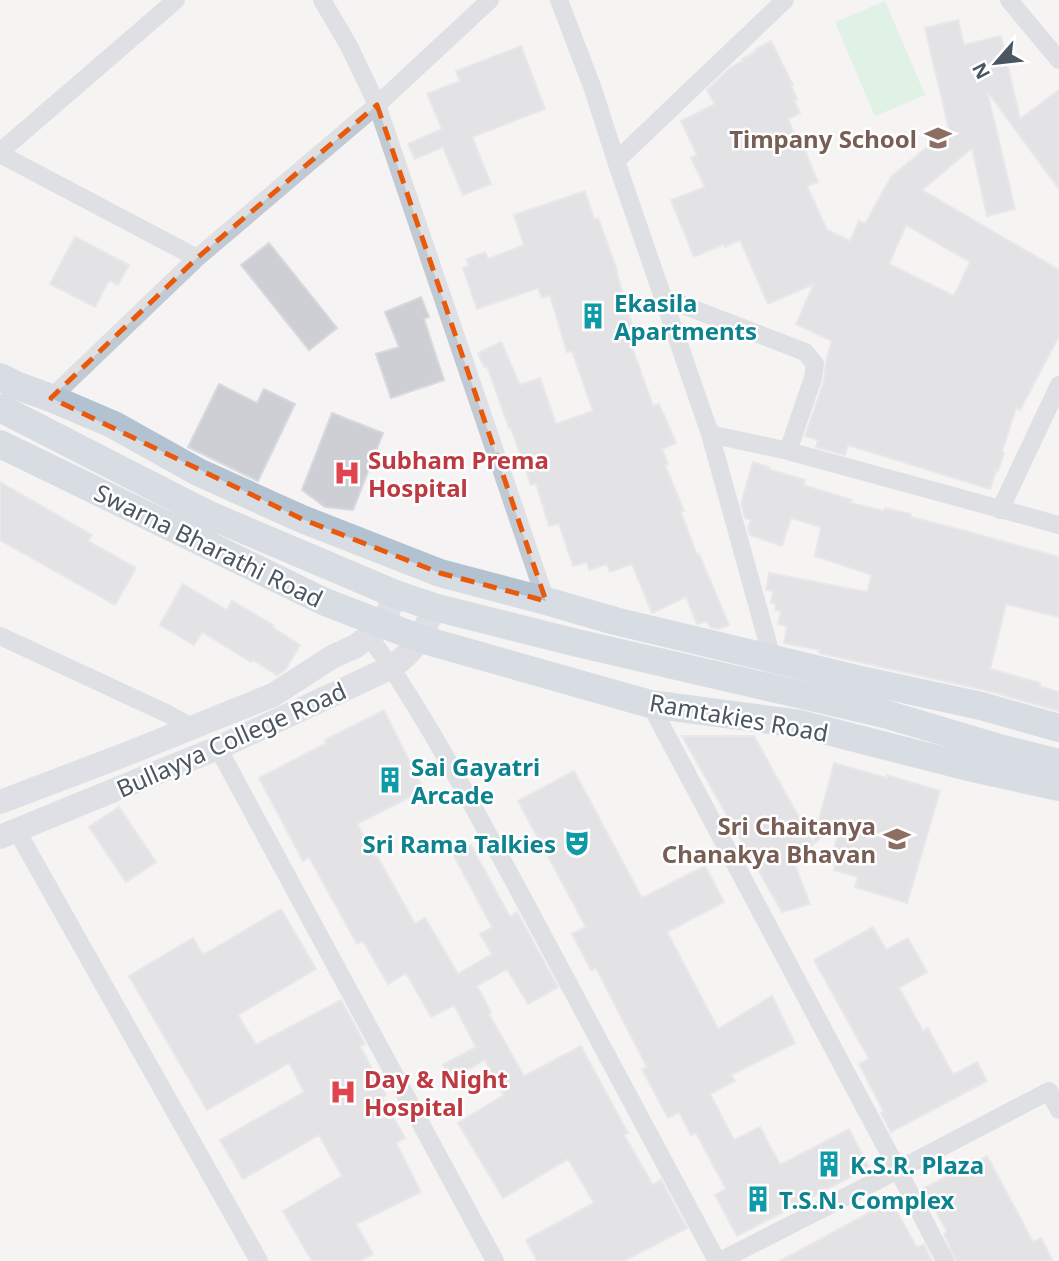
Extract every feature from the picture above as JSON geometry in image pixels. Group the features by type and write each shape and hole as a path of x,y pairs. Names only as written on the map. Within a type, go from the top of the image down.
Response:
{"main road":[{"path":"0,377 114,425 198,471 302,519 440,573 615,621 981,706 1059,728"},
{"path":"0,408 207,514 395,594 434,607 577,643 885,714 1059,763"},
{"name":"Swarna Bharathi Road","path":"0,444 325,602 376,630 421,639"},
{"path":"376,630 395,594"},
{"name":"Bullayya College Road","path":"8,834 218,748 392,667 407,657 421,639 434,607"},
{"name":"Bullayya College Road","path":"0,802 273,695 332,657 356,646 376,630"},
{"name":"Ramtakies Road","path":"421,639 650,704 800,724 1059,787"}],"street":[{"path":"176,0 0,153 197,258"},
{"path":"322,0 349,46 377,105 546,601"},
{"path":"51,398 197,258 377,105 490,0"},
{"path":"559,0 593,89 710,433 772,658"},
{"path":"616,161 785,0"},
{"path":"1009,0 1059,60"},
{"path":"662,297 805,352 815,364 813,378 788,451"},
{"path":"1000,510 1059,385"},
{"path":"710,433 788,451 1059,525"},
{"path":"376,630 392,667 445,756 719,1261 1054,1089 1059,1110"},
{"path":"0,636 193,728"},
{"path":"650,704 946,1261"},
{"path":"218,748 495,1261"},
{"path":"8,834 258,1261"}],"highlighted area":[{"path":"377,105 546,601 440,573 302,519 51,398 197,258"}],"green space":[{"path":"885,1 925,95 875,116 835,22"}],"building":[{"path":"958,20 964,45 1001,36 1020,119 1059,90 1059,189 987,91 1015,209 987,216 972,148 922,190 1059,270 1059,336 1020,410 1016,408 1002,452 1004,453 990,489 848,445 845,455 816,447 818,440 805,436 824,381 832,341 796,324 814,284 768,304 740,240 694,257 671,200 705,187 691,158 697,155 681,121 715,104 707,90 730,68 771,41 797,99 794,100 800,113 788,119 818,182 807,186 827,230 850,241 859,221 865,224 891,177 949,129 925,28","holes":["906,225 970,262 954,296 889,264"]},
{"path":"521,46 545,109 472,137 491,184 463,195 443,147 415,159 408,144 442,129 427,94 460,81 456,71"},
{"path":"585,191 594,219 598,218 617,270 634,331 627,333 653,406 659,404 676,443 662,449 668,464 665,465 684,511 681,512 697,555 699,554 729,625 719,629 710,627 707,621 697,624 686,597 652,613 632,564 610,572 607,564 589,570 587,562 573,566 559,524 549,526 536,483 531,485 487,366 484,367 478,353 501,342 520,385 540,378 556,424 593,411 572,351 567,352 550,295 542,298 538,288 477,309 463,268 469,266 467,259 485,252 488,259 524,245 514,215"},
{"path":"75,237 129,265 118,285 109,280 95,307 50,284"},
{"path":"269,243 337,328 309,350 241,265"},
{"path":"421,297 429,317 424,319 444,380 391,398 376,354 399,347 385,312"},
{"path":"219,384 257,403 264,389 295,404 258,481 188,447"},
{"path":"332,413 383,433 353,510 325,507 302,490"},
{"path":"753,462 805,480 803,485 852,500 851,503 911,514 911,517 1059,557 1059,617 1006,604 990,669 1040,683 1039,686 1059,692 1059,711 985,690 784,643 787,626 778,624 781,611 775,610 776,604 771,603 773,591 766,590 769,573 867,592 872,575 815,556 821,527 791,518 782,546 750,535 748,528 751,520 745,518 741,504"},
{"path":"0,482 92,535 88,541 136,568 115,605 0,540"},
{"path":"183,584 227,610 232,601 273,625 272,627 300,645 285,670 277,675 202,632 194,645 160,625"},
{"path":"384,710 424,790 357,824 375,857 377,856 415,924 425,918 458,974 492,954 480,934 492,927 453,854 471,845 510,917 517,912 558,987 528,1004 507,969 477,986 491,1012 489,1014 524,1076 581,1046 628,1133 624,1135 653,1185 661,1180 687,1228 624,1261 537,1261 526,1240 594,1203 568,1159 503,1198 458,1123 504,1095 485,1060 451,1079 443,1065 476,1047 454,1005 431,1017 406,973 388,984 363,941 357,944 309,857 303,861 259,778"},
{"path":"682,736 754,736 813,843 834,763 940,791 907,903 855,887 858,877 834,870 836,865 830,863 843,818 801,855 790,852 810,904 782,912"},
{"path":"574,771 642,898 705,866 724,902 667,932 718,1029 772,996 795,1043 731,1075 735,1081 710,1094 734,1140 760,1127 780,1165 849,1129 869,1167 737,1236 715,1195 726,1189 696,1133 691,1135 679,1112 668,1118 642,1069 647,1067 596,968 591,970 572,934 586,927 518,801"},
{"path":"119,807 156,862 126,882 89,827"},
{"path":"281,909 316,969 238,1015 256,1045 341,1000 365,1044 360,1046 386,1095 382,1097 405,1138 396,1143 421,1192 356,1224 373,1254 360,1261 312,1261 283,1211 342,1176 319,1135 243,1179 220,1140 304,1092 289,1063 207,1110 129,976 193,938 203,955"},
{"path":"873,927 886,950 908,938 927,972 899,988 923,1031 928,1028 953,1075 977,1062 987,1081 891,1132 881,1113 884,1112 859,1064 869,1059 814,960"},
{"path":"987,1156 1033,1242 1041,1238 1053,1261 956,1261 944,1234 947,1232 924,1188"},
{"path":"891,1201 917,1248 924,1244 932,1261 780,1261"}],"place":[{"name":"Timpany School","path":"938,138"},
{"name":"Ekasila Apartments","path":"593,316"},
{"name":"Subham Prema Hospital","path":"347,473"},
{"name":"Sai Gayatri Arcade","path":"390,780"},
{"name":"Sri Chaitanya Chanakya Bhavan","path":"897,839"},
{"name":"Sri Rama Talkies","path":"577,843"},
{"name":"Day & Night Hospital","path":"343,1092"},
{"name":"K.S.R. Plaza","path":"829,1164"},
{"name":"T.S.N. Complex","path":"758,1199"}]}
